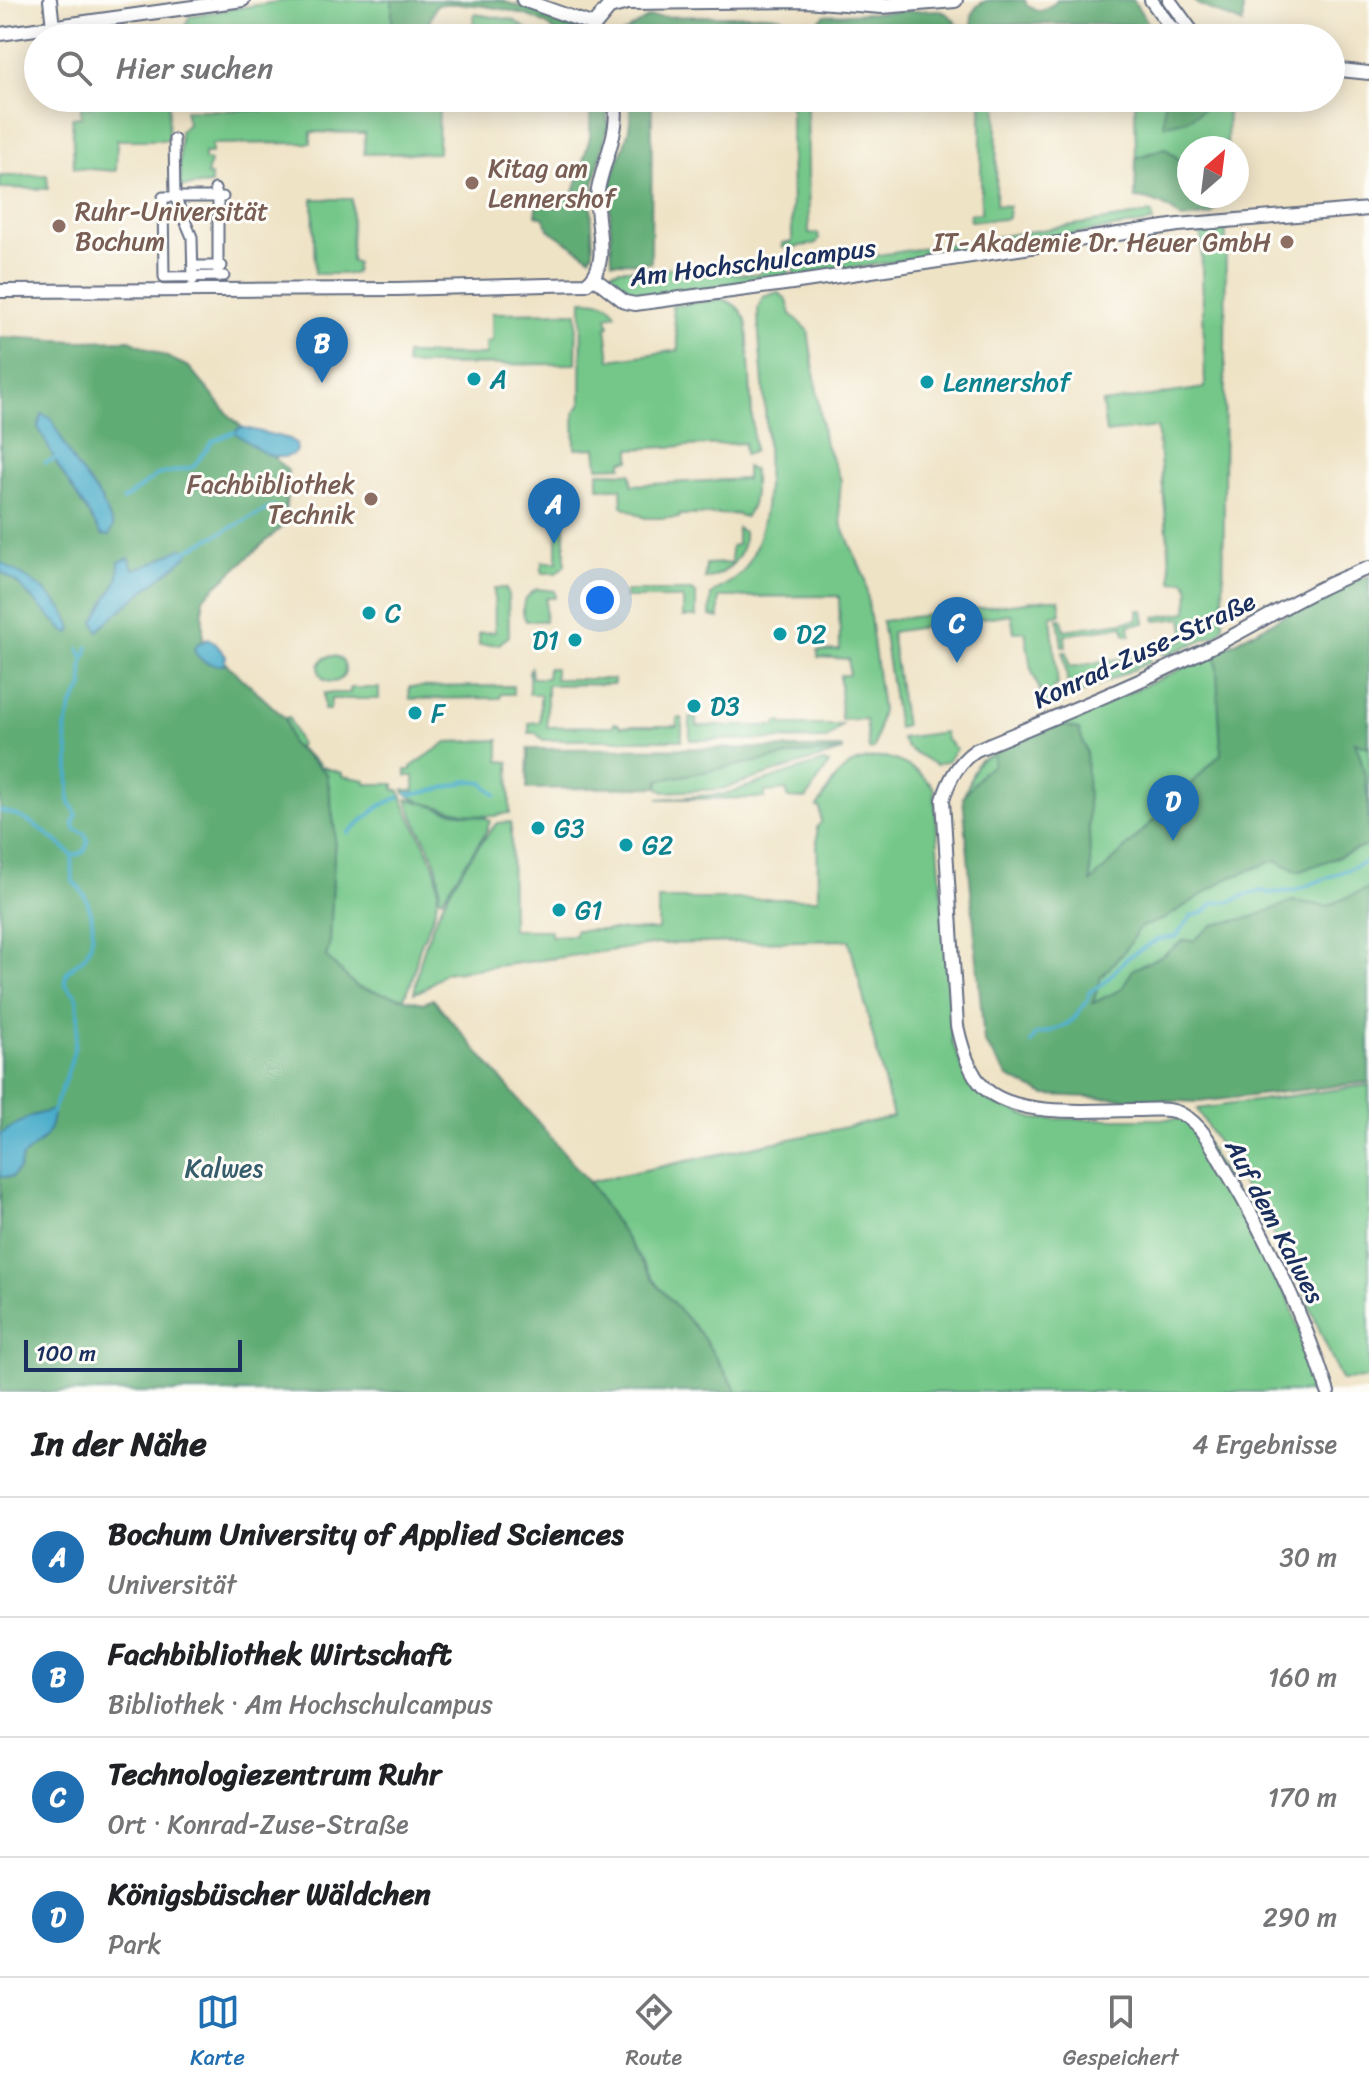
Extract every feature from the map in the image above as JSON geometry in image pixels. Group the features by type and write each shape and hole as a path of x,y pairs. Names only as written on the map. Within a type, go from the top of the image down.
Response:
{"street":[{"path":"50,0 53,24"},
{"path":"74,24 243,0"},
{"path":"523,0 548,4 581,24"},
{"path":"598,24 609,7 627,2 806,0 882,6 955,0"},
{"path":"1151,0 1168,24"},
{"path":"1169,0 1187,24"},
{"path":"0,34 24,31"},
{"path":"1345,70 1369,73"},
{"path":"594,278 601,263 596,215 598,193 615,126 614,112"},
{"path":"174,139 175,197 192,237 193,274"},
{"path":"219,194 221,272 164,277 161,269 163,197 175,197 219,194"},
{"name":"Am Hochschulcampus","path":"0,291 565,287 586,284 594,278 625,302 635,304 1178,225 1369,209"},
{"name":"Konrad-Zuse-Straße","path":"948,783 957,767 976,750 1159,673 1336,579 1369,568"},
{"name":"Auf dem Kalwes","path":"948,783 943,800 957,1026 964,1052 976,1077 990,1094 1012,1103 1057,1110 1163,1110 1186,1116 1205,1135 1261,1231 1293,1295 1328,1392"}],"green space":[{"path":"288,0 392,0 392,24 186,24 190,16"},
{"path":"392,0 499,0 574,24 545,24 523,15 462,4 436,5 429,23 426,24 392,24"},
{"path":"988,0 1025,0 1027,6 1040,11 1057,0 1133,0 1149,24 972,24 978,6"},
{"path":"1194,0 1243,0 1243,24 1197,4"},
{"path":"936,10 947,14 957,24 816,24 825,15"},
{"path":"474,14 513,20 519,24 473,24"},
{"path":"771,15 791,24 638,24 649,17"},
{"path":"81,112 169,112 168,140 117,140 116,171 74,168 72,118 81,117"},
{"path":"185,112 439,112 438,153 364,154 365,133 311,132 311,143 212,144 212,153 204,153 204,160 210,161 207,175 211,175 211,184 180,187 180,131 188,124"},
{"path":"590,112 607,112 608,125 591,197 593,252 590,257 549,230 544,218 536,215 536,198 573,196 590,137"},
{"path":"630,112 652,112 651,263 612,262 612,182 630,123"},
{"path":"791,112 807,112 809,233 818,234 819,240 815,244 782,246 782,243 792,242"},
{"path":"981,112 997,112 996,205 1009,206 1008,218 970,221 970,214 981,213"},
{"path":"1135,112 1164,112 1165,125 1196,112 1228,112 1227,136 1177,136 1177,158 1165,148 1136,158"},
{"path":"1164,112 1199,112 1191,118 1164,125"},
{"path":"1165,148 1177,158 1177,208 1216,209 1211,215 1182,219 1160,204 1135,198 1136,158"},
{"path":"47,175 48,189 0,188 0,176"},
{"path":"313,199 352,199 351,261 356,262 353,274 315,274"},
{"path":"1152,213 1153,222 795,277 793,268"},
{"path":"1226,227 1223,626 1219,633 1164,656 1159,644 1186,640 1183,618 1156,621 1155,617 1187,612 1189,590 1186,580 1172,582 1157,427 1106,433 1102,403 1205,388 1201,230"},
{"path":"731,268 731,274 760,274 761,268 788,268 790,278 640,297 618,286 611,272 620,269"},
{"path":"778,292 787,300 791,314 808,330 824,440 841,480 839,504 842,526 865,578 882,709 874,749 869,750 866,719 841,720 840,675 849,675 849,659 818,657 818,651 840,650 839,596 719,597 719,618 710,616 711,595 744,570 757,544 764,513 767,442 758,308 763,297"},
{"path":"722,299 738,308 747,324 754,451 745,455 744,443 630,449 630,460 622,461 622,466 598,467 596,448 575,449 574,413 581,404 582,300 606,303 616,314 607,316 610,360 679,350 672,306"},
{"path":"577,312 576,364 406,365 406,354 486,355 486,342 492,341 492,313"},
{"name":"Kalwes","path":"0,337 130,340 189,367 230,416 288,471 285,524 203,598 203,642 285,718 291,744 327,774 335,832 330,942 326,957 357,987 423,1003 433,999 589,1182 657,1285 700,1333 738,1392 0,1392"},
{"path":"746,467 754,471 754,489 753,502 745,517 737,514 645,518 622,506 621,488 598,488 598,472 631,473 632,485 746,479"},
{"path":"557,508 565,511 565,565 556,573 542,573 542,562 557,562"},
{"path":"737,528 744,532 744,541 734,563 721,573 705,579 706,564 731,563 731,546 737,545"},
{"path":"1369,576 1369,1068 1108,1080 963,798 976,765 980,760 1199,661 1340,587"},
{"path":"1369,576 1369,747 1355,742 1366,779 1369,845 1298,872 1276,860 1227,879 1164,919 1139,928 1128,947 1101,977 1093,1003 1122,989 1133,969 1162,956 1184,940 1193,941 1213,925 1253,917 1293,901 1327,906 1369,888 1369,1082 1199,1102 1045,1095 1008,1077 984,1042 963,797 983,772 993,765 994,752 1062,724 1079,730 1086,750 1091,882 1221,754 1216,653 1334,588"},
{"path":"494,588 505,588 508,593 509,636 499,644 479,645 479,633 495,632"},
{"path":"537,589 555,591 555,598 546,598 545,621 526,621 524,603"},
{"path":"625,591 692,591 696,594 696,617 683,617 683,598 625,598"},
{"path":"1059,599 1061,614 1051,616 1058,685 1053,687 1054,694 1062,693 1064,701 1049,708 1045,703 1031,669 1025,631 1014,632 1011,614 891,632 905,726 898,728 882,621"},
{"path":"1138,610 1143,610 1145,623 1129,625 1130,635 1125,635 1123,626 1065,635 1066,647 1062,647 1058,619 1062,619 1064,630 1138,620"},
{"path":"1148,646 1150,662 1070,698 1063,652 1067,652 1070,667 1142,655 1142,647"},
{"path":"332,656 341,660 345,669 341,678 332,682 323,678 319,669 323,660"},
{"path":"531,668 532,678 547,678 548,668 555,668 555,679 614,679 614,684 547,685 547,727 613,726 614,723 620,726 677,726 677,718 682,718 682,740 543,740 536,733 529,733 529,723 540,722 540,694 529,694"},
{"path":"513,686 513,694 501,694 500,698 410,699 409,687"},
{"path":"350,688 379,688 379,699 331,699 330,710 324,710 324,693 350,693"},
{"path":"289,717 300,745 297,747 319,766 342,773 342,776 366,780 366,784 394,784 394,790 400,791 432,861 438,890 436,906 420,947 414,974 402,999 356,987 326,957 330,942 335,832 327,774 291,744 285,718"},
{"path":"690,718 696,718 697,726 776,726 777,722 782,722 782,725 842,725 827,739 690,740"},
{"path":"944,732 946,739 956,749 948,761 936,765 907,748 901,738"},
{"path":"499,740 499,761 509,762 510,813 493,816 459,813 424,803 405,793 404,790 414,791 414,776 406,776 406,770 411,770 447,742"},
{"path":"842,748 842,751 798,754 659,780 658,787 527,789 528,749"},
{"path":"842,751 722,789 664,792 658,787 659,780 798,754"},
{"path":"885,757 912,768 934,788 952,1042 965,1074 988,1101 1035,1119 1183,1119 1201,1134 1256,1232 1289,1300 1320,1392 738,1392 700,1333 657,1285 589,1182 893,1117 849,940 659,944 445,973 414,993 428,938 443,903 474,852 497,823 511,822 512,930 551,930 551,936 575,935 575,930 658,930 658,899 818,899 817,827 821,822 820,808 817,807 843,770 859,761"},
{"path":"823,762 829,764 806,799 788,798 787,790 765,792 765,798 658,799 725,794"},
{"path":"407,799 490,821 442,899 439,897 433,856"},
{"path":"1369,1085 1369,1379 1341,1380 1294,1270 1197,1109"}],"water":[{"path":"42,414 51,418 73,461 101,499 113,526 109,536 102,535 59,468 38,427"},
{"path":"241,427 290,439 296,444 297,451 281,457 264,453 234,432"},
{"path":"182,548 189,550 188,555 98,631 94,621 118,579 119,562 129,558 133,569 149,565"},
{"path":"0,562 33,582 53,599 62,608 72,630 69,633 64,631 17,583 0,571"},
{"path":"208,639 226,656 224,665 206,662 196,654 197,644"},
{"path":"53,1110 48,1133 22,1157 19,1169 12,1177 0,1177 0,1134 31,1116"}],"waterway":[{"path":"123,500 157,475 193,467 213,441 234,432"},
{"path":"45,463 57,458"},
{"path":"186,551 273,506"},
{"path":"52,1113 68,1070 78,1025 76,995 65,980 70,969 89,948 93,928 85,897 73,882 72,856 84,852 88,842 85,834 75,829 73,822 77,815 69,800 69,757 65,730 71,707 83,687 82,666 88,647"},
{"path":"79,649 83,658"},
{"path":"408,794 466,781 483,783 496,795"},
{"path":"348,833 380,806 399,797"},
{"path":"0,811 29,822 72,855"},
{"path":"1031,1043 1035,1035 1072,1020 1088,1000 1089,992 1102,985 1127,958 1159,939 1176,937 1191,916 1203,913 1214,903 1233,901 1263,891 1294,891 1369,861"}],"place":[{"name":"Kitag am Lennershof","path":"472,183"},
{"name":"Ruhr-Universität Bochum","path":"59,226"},
{"name":"IT-Akademie Dr. Heuer GmbH","path":"1287,242"},
{"name":"A","path":"474,379"},
{"name":"Lennershof","path":"927,382"},
{"name":"Fachbibliothek Wirtschaft","path":"322,383"},
{"name":"Fachbibliothek Technik","path":"371,499"},
{"name":"Bochum University of Applied Sciences","path":"554,544"},
{"name":"C","path":"369,613"},
{"name":"D2","path":"780,634"},
{"name":"D1","path":"575,640"},
{"name":"Technologiezentrum Ruhr","path":"957,663"},
{"name":"D3","path":"694,706"},
{"name":"F","path":"415,713"},
{"name":"G3","path":"538,828"},
{"name":"Königsbüscher Wäldchen","path":"1173,841"},
{"name":"G2","path":"626,845"},
{"name":"G1","path":"559,910"}]}
